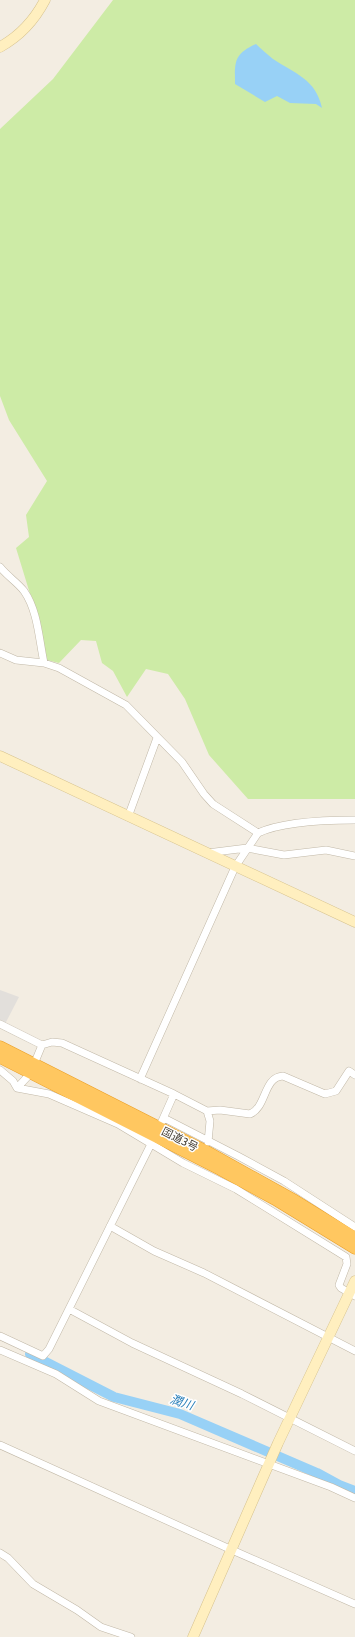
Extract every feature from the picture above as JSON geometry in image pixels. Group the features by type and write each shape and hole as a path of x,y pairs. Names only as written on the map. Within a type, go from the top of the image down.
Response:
{"highway":[{"name":"国道3号","path":"0,1047 32,1069"},
{"name":"国道3号","path":"0,1057 32,1069 157,1132 250,1176 355,1238"},
{"name":"国道3号","path":"157,1132 355,1248"}],"street":[{"path":"0,47 20,34 29,25 45,0"},
{"path":"0,567 25,593 31,604 44,663"},
{"path":"0,653 16,660 44,663 59,668 126,705 182,762 204,794 213,804 258,833"},
{"path":"128,816 157,738"},
{"path":"0,756 355,922"},
{"path":"140,1079 236,867 246,848 258,833 270,827 315,822 355,820"},
{"path":"206,853 246,848 284,855 326,850 355,856"},
{"path":"0,1024 42,1045 52,1042 62,1043 208,1111 220,1110 250,1114 258,1108 266,1090 274,1078 278,1076 283,1076 325,1094 336,1091 349,1071 355,1075"},
{"path":"17,1088 32,1069 42,1045"},
{"path":"0,1070 13,1081 17,1088 49,1094 118,1124 208,1142 238,1156 284,1181 355,1227"},
{"path":"0,1336 43,1356 49,1349 157,1132 174,1094"},
{"path":"208,1111 210,1121 208,1142"},
{"path":"157,1132 183,1163 236,1189 346,1257 347,1264 339,1285 340,1288 352,1294"},
{"path":"110,1226 154,1251 204,1273 355,1350"},
{"path":"193,1637 278,1443 328,1337 352,1294 355,1281"},
{"path":"69,1309 132,1343 242,1394 355,1451"},
{"path":"0,1350 56,1374 99,1401 269,1463 355,1498"},
{"path":"0,1445 355,1604"},
{"path":"0,1553 8,1558 33,1584 77,1610 101,1627 131,1637"}],"green space":[{"path":"113,0 355,0 355,799 248,799 209,755 185,699 168,674 146,669 127,697 113,671 102,663 96,641 81,640 59,663 47,660 38,620 16,548 29,537 26,515 47,481 9,420 0,396 0,129 53,79"}],"shaded area":[{"path":"0,990 19,997 5,1024 0,1021"}],"water":[{"path":"256,44 273,59 309,83 315,90 322,108 316,104 290,103 277,96 265,102 235,84 235,70 239,56 248,48"}],"waterway":[{"name":"潤川","path":"30,1354 114,1397 180,1414 355,1491"}]}
